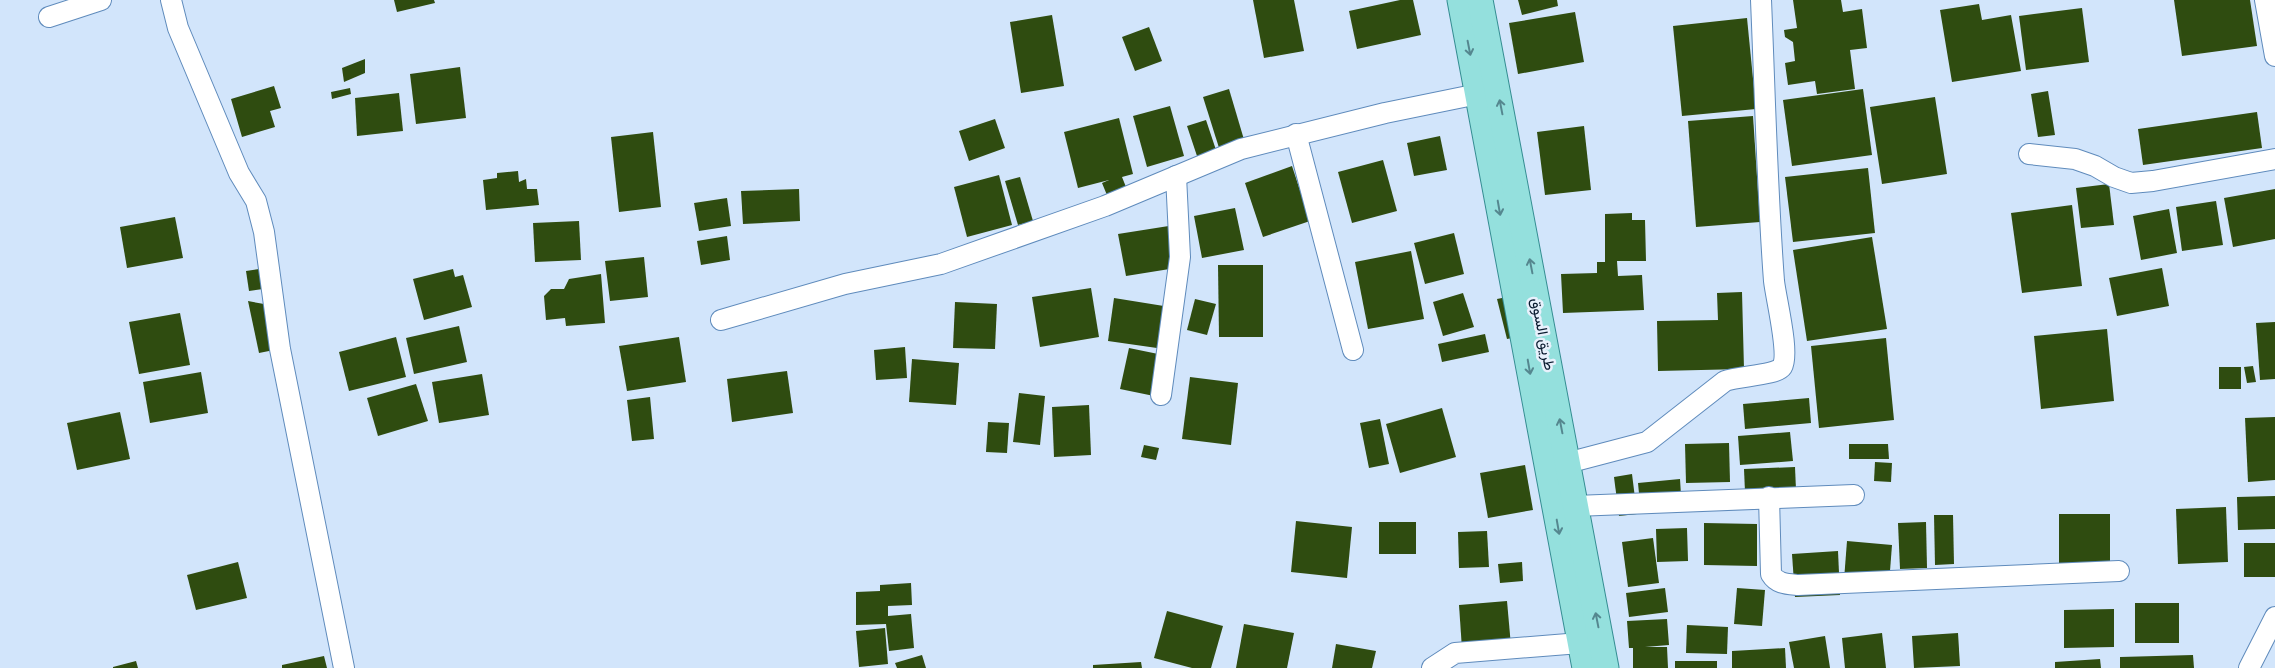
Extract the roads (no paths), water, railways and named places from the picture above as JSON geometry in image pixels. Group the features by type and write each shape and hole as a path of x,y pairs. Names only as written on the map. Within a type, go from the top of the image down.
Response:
{"main road":[{"name":"طريق السوق","path":"1460,0 1585,668"},
{"name":"طريق السوق","path":"1480,0 1606,668"}],"street":[{"path":"49,17 101,0"},
{"path":"171,0 178,28 235,164 256,201 264,232 280,349 344,668"},
{"path":"1568,463 1647,442 1725,381 1737,376 1774,373 1781,369 1784,362 1784,342 1774,281 1761,0"},
{"path":"2265,0 2275,56"},
{"path":"721,320 844,284 941,264 1105,206 1241,149 1296,134 1478,94"},
{"path":"1296,134 1353,350"},
{"path":"2029,154 2075,159 2132,183 2153,181 2275,159"},
{"path":"1162,395 1180,257 1176,176"},
{"path":"1575,506 1854,495"},
{"path":"1769,497 1770,574 1774,580 1783,583 1798,585 2119,571"},
{"path":"2249,668 2275,617"},
{"path":"1432,668 1455,653 1580,643"}]}
